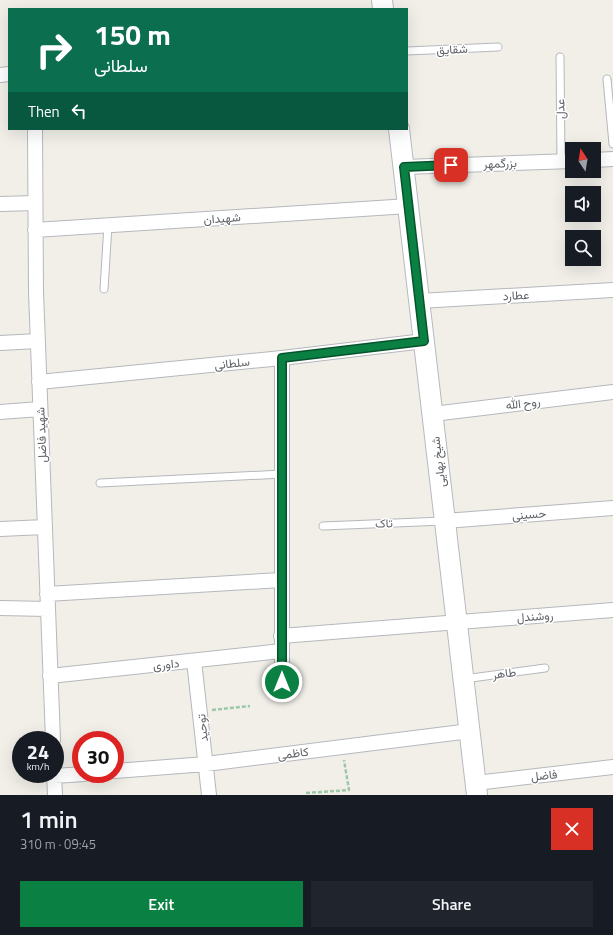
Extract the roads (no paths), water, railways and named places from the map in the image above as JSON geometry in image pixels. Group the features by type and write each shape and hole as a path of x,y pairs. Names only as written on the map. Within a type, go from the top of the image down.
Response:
{"main road":[{"name":"شیخ بهایی","path":"399,130 476,789"}],"street":[{"name":"شهید فاضل","path":"35,130 35,230 38,341 53,731"},
{"path":"601,160 613,159"},
{"name":"بزرگمهر","path":"404,167 565,161"},
{"path":"0,204 35,203"},
{"name":"شهیدان","path":"35,230 409,206"},
{"name":"عطارد","path":"420,300 613,290"},
{"path":"0,343 38,341"},
{"name":"سلطانی","path":"40,382 282,358 424,341"},
{"path":"282,358 282,682"},
{"name":"روح الله","path":"433,414 613,392"},
{"path":"0,412 40,409"},
{"name":"حسینی","path":"445,521 613,508"},
{"path":"0,529 45,528"},
{"path":"47,594 282,580"},
{"path":"0,608 48,609"},
{"name":"روشندل","path":"457,622 613,610"},
{"path":"282,636 457,622"},
{"name":"داوری","path":"50,676 282,651"},
{"name":"توحید","path":"194,661 209,795"},
{"name":"کاظمی","path":"124,771 206,764 470,731"},
{"name":"فاضل","path":"476,789 613,767"},
{"path":"54,783 55,795"}],"lane":[{"name":"شقایق","path":"408,51 498,47"},
{"name":"عدل","path":"560,57 565,144"},
{"path":"607,79 613,144"},
{"path":"104,289 108,225"},
{"path":"100,483 282,474"},
{"name":"تاک","path":"323,526 445,521"},
{"name":"طاهر","path":"464,679 545,668"}]}
